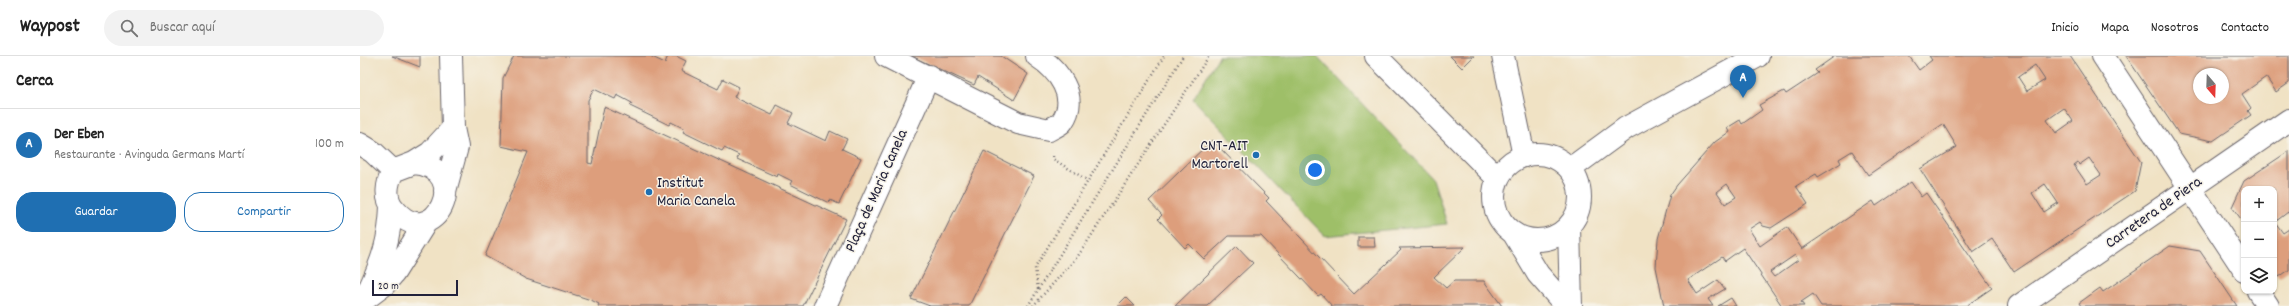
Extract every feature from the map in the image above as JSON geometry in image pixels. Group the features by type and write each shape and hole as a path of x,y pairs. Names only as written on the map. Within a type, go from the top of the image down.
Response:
{"street":[{"path":"363,300 384,285 394,273 426,222 440,211 457,147 453,128 450,56"},
{"path":"886,56 929,76 1018,123 1049,130 1062,122 1068,108 1067,91 1062,78 1050,64 1037,56"},
{"path":"1376,56 1498,179"},
{"path":"1503,56 1524,156"},
{"path":"1570,169 1626,128 1758,56"},
{"path":"2102,56 2241,266"},
{"name":"Plaça de Maria Canela","path":"825,306 929,76"},
{"name":"Carretera de Piera","path":"2019,306 2289,120"},
{"path":"363,300 384,258 391,231 391,206 388,194 388,182 393,171 414,163 430,153 453,128"},
{"path":"360,144 372,152 393,171"},
{"path":"1514,234 1523,238 1537,241 1549,239 1569,226 1579,208 1580,195 1577,181 1570,169 1560,161 1549,156 1524,156 1504,169 1498,179 1494,193 1494,208 1500,221 1514,234 1538,274 1566,306"},
{"path":"414,163 430,166 438,172 446,190"},
{"path":"391,206 406,220 426,222"},
{"path":"1569,226 1571,306"},
{"path":"2260,294 2268,306"}],"path":[{"path":"1038,289 1034,268 1164,56"},
{"path":"1028,306 1183,56"},
{"path":"1032,306 1078,256 1209,56"},
{"path":"1062,122 1053,159 1087,180"}],"green space":[{"path":"1219,56 1317,56 1433,179 1447,224 1325,236 1193,99"}],"building":[{"path":"392,56 420,56 420,67"},
{"name":"Institut Maria Canela","path":"514,56 650,56 665,63 668,56 676,56 686,61 681,71 718,89 723,79 739,87 734,97 772,115 777,105 793,113 788,123 826,141 830,131 847,139 842,149 861,158 839,204 830,200 829,203 790,184 792,181 778,174 777,177 737,159 739,155 724,148 722,151 683,132 685,129 671,122 669,125 630,106 632,103 617,95 615,99 594,89 588,100 588,163 592,164 604,107 846,219 803,306 598,306 599,304 591,300 526,279 485,256 528,152 501,146 503,78"},
{"path":"911,56 1001,56 1028,74 1014,100 978,77 974,85"},
{"path":"1450,56 1474,56 1462,68"},
{"path":"1835,56 1909,56 1919,70 1932,60 1929,56 2070,56 2141,162 2135,191 2014,272 1992,239 1973,252 1920,169 1957,147 1943,124 1868,175 1852,151 1839,159 1841,163 1818,177 1816,174 1796,186 1808,204 1771,228 1763,226 1760,222 1749,229 1760,246 1787,227 1802,249 1873,201 1876,206 1911,182 1921,197 1926,193 1992,288 1966,306 1821,306 1813,294 1801,302 1804,306 1782,306 1743,248 1725,261 1722,257 1688,280 1697,294 1718,280 1725,289 1708,299 1713,306 1664,306 1656,267 1658,239 1670,195 1715,142 1729,132 1727,128 1740,120 1742,124 1762,110 1759,105 1784,91 1786,94 1818,73 1815,70","holes":["2035,65 2045,80 2027,91 2018,77","2064,108 2073,121 2056,133 2047,120","2089,158 2101,175 2087,184 2074,165 2078,162 2079,165","1727,184 1736,197 1725,204 1717,192","2045,184 2058,203 2044,212 2032,193","1795,255 1798,260 1774,277 1770,272"]},
{"path":"2126,56 2289,56 2289,83 2276,92 2266,77 2242,94 2251,108 2248,111 2251,115 2213,141 2179,134"},
{"path":"1212,140 1269,198 1266,201 1354,294 1401,250 1399,248 1465,247 1434,277 1446,288 1454,281 1484,281 1502,306 1332,306 1321,294 1318,296 1261,236 1229,236 1204,259 1189,244 1185,248 1158,219 1162,215 1149,201"},
{"path":"984,151 1034,176 969,306 930,306 911,299"},
{"path":"2289,151 2289,214 2288,212 2277,220 2277,186 2242,186 2244,181"},
{"path":"2241,188 2241,219 2232,207"},
{"path":"2277,225 2283,233 2289,229 2289,270 2279,277 2277,274"},
{"path":"1358,237 1374,237 1375,247 1358,247"},
{"path":"1237,246 1253,263 1207,306 1175,306"},
{"path":"2170,246 2200,251 2237,306 2081,306 2079,303 2100,288 2103,292"},
{"path":"1126,297 1135,306 1117,306"},
{"path":"1731,298 1736,306 1718,306"}],"place":[{"name":"Der Eben","path":"1743,98"},
{"name":"CNT-AIT Martorell","path":"1256,155"},
{"name":"Institut Maria Canela","path":"649,192"}]}
